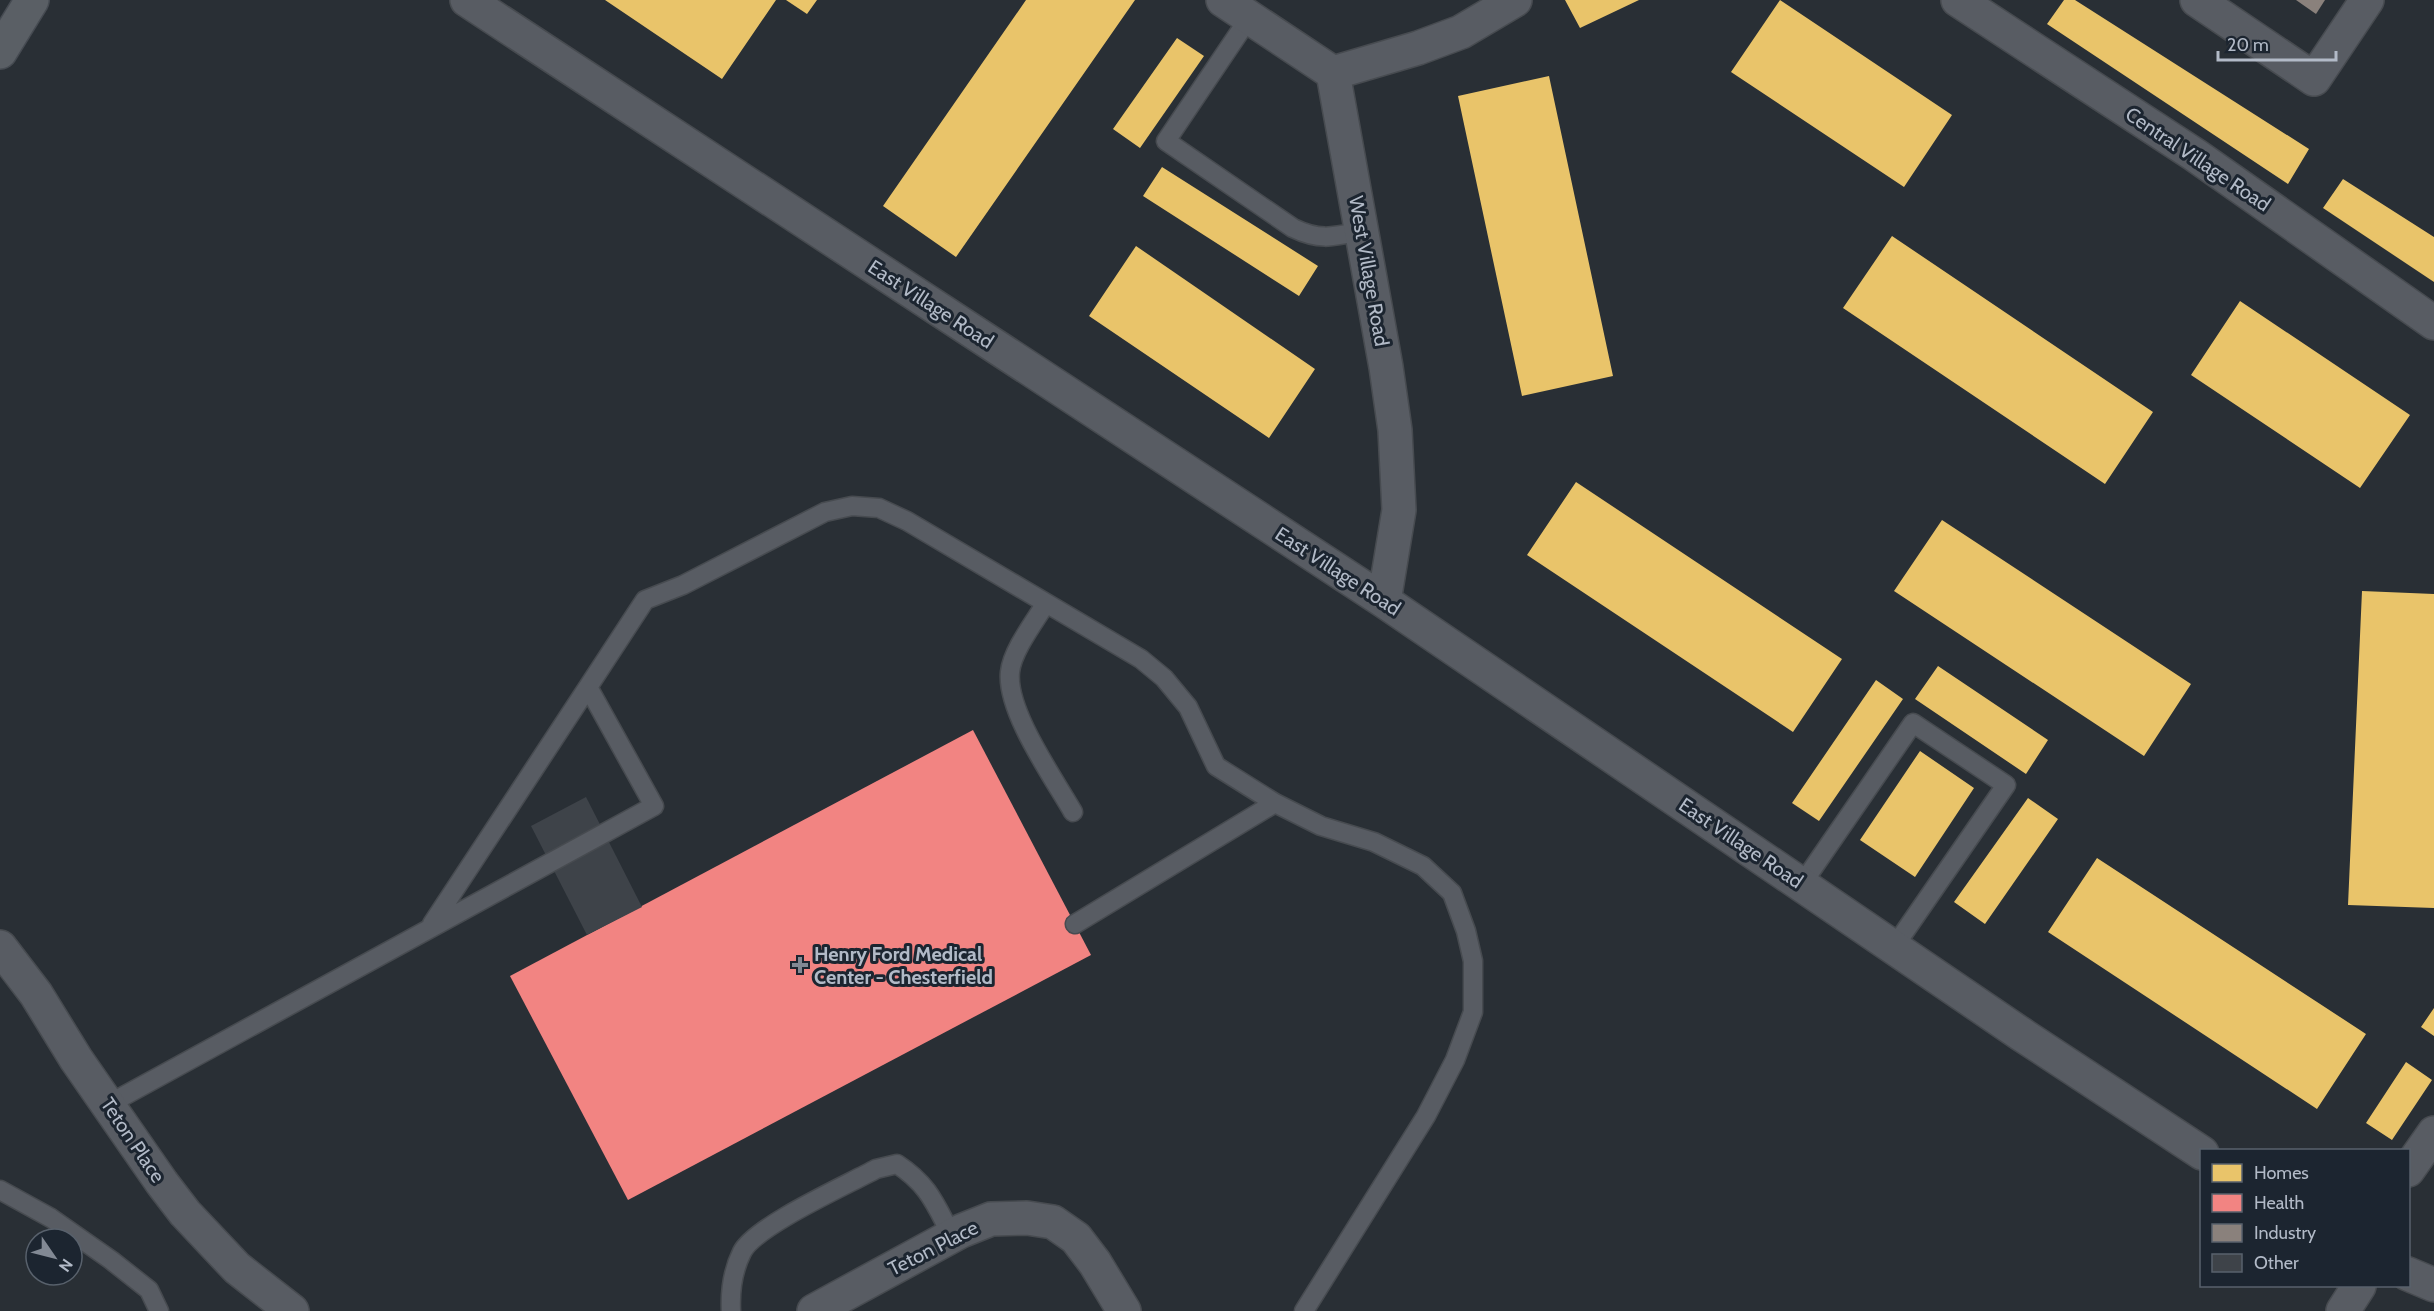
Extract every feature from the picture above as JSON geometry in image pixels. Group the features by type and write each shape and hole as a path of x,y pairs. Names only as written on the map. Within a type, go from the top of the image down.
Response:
{"main road":[{"path":"0,52 32,0"}],"street":[{"name":"East Village Road","path":"467,0 1384,601 2200,1152"},
{"path":"1236,9 1333,73 1418,48 1461,32 1515,0"},
{"name":"Central Village Road","path":"1958,0 2195,155 2434,323"},
{"path":"2201,1 2314,79 2367,0"},
{"name":"West Village Road","path":"1333,73 1395,430 1399,510 1384,601"},
{"name":"Teton Place","path":"0,947 36,994 76,1059 185,1214 237,1268 292,1311"},
{"path":"2410,1169 2434,1133"},
{"name":"Teton Place","path":"814,1311 952,1236 991,1219 1027,1218 1053,1222 1076,1238 1095,1263 1124,1311"},
{"path":"2410,1274 2434,1285"},
{"path":"2343,1311 2358,1287"}],"lane":[{"path":"1236,9 1166,141 1293,228 1307,235 1323,238 1361,231"},
{"path":"430,927 645,600 683,585 825,512 852,506 879,508 907,521 1141,659 1164,678 1188,707 1216,765 1275,803 1321,826 1374,842 1423,866 1452,893 1466,932 1473,962 1473,1012 1455,1060 1426,1116 1304,1311"},
{"path":"1047,603 1014,660 1010,671 1011,691 1016,711 1073,812"},
{"path":"109,1104 654,806 588,687"},
{"path":"1802,884 1913,723 2006,785 1894,947"},
{"path":"1075,924 1275,803"},
{"path":"731,1311 734,1274 743,1250 762,1230 876,1169 897,1164 915,1176 927,1189 952,1236"},
{"path":"0,1191 51,1218 111,1260 149,1290 159,1311"}],"building: Homes":[{"path":"605,0 776,0 722,79"},
{"path":"786,0 817,0 807,14"},
{"path":"1026,0 1135,0 956,257 883,206"},
{"path":"1565,0 1639,0 1580,28"},
{"path":"1780,0 1952,115 1904,187 1731,72"},
{"path":"2064,0 2075,0 2309,149 2288,184 2047,24"},
{"path":"1177,38 1204,56 1140,148 1113,129"},
{"path":"1549,76 1613,376 1522,396 1458,96"},
{"path":"1162,167 1318,266 1299,296 1143,196"},
{"path":"2343,179 2434,237 2434,282 2323,208"},
{"path":"1892,236 2153,412 2105,484 1843,308"},
{"path":"1136,246 1315,369 1269,438 1089,316"},
{"path":"2240,301 2410,415 2360,488 2191,375"},
{"path":"1576,482 1842,659 1793,732 1527,555"},
{"path":"1942,520 2191,684 2144,756 1894,591"},
{"path":"2362,591 2434,594 2434,908 2348,905"},
{"path":"1938,666 2048,740 2026,774 1915,699"},
{"path":"1876,680 1903,699 1819,821 1792,803"},
{"path":"1920,751 1974,788 1915,877 1860,840"},
{"path":"2028,798 2058,819 1985,924 1954,902"},
{"path":"2097,858 2366,1034 2317,1109 2048,932"},
{"path":"2434,1008 2434,1036 2421,1027"},
{"path":"2406,1062 2432,1080 2392,1140 2366,1123"}],"building: Health":[{"name":"Henry Ford Medical Center - Chesterfield","path":"973,730 1091,955 628,1200 510,976"}],"building: Industry":[{"path":"2296,0 2325,0 2316,14"}],"building: Other":[{"path":"586,797 642,907 587,935 531,826"}],"place":[{"name":"Henry Ford Medical Center - Chesterfield","path":"800,965"}]}
